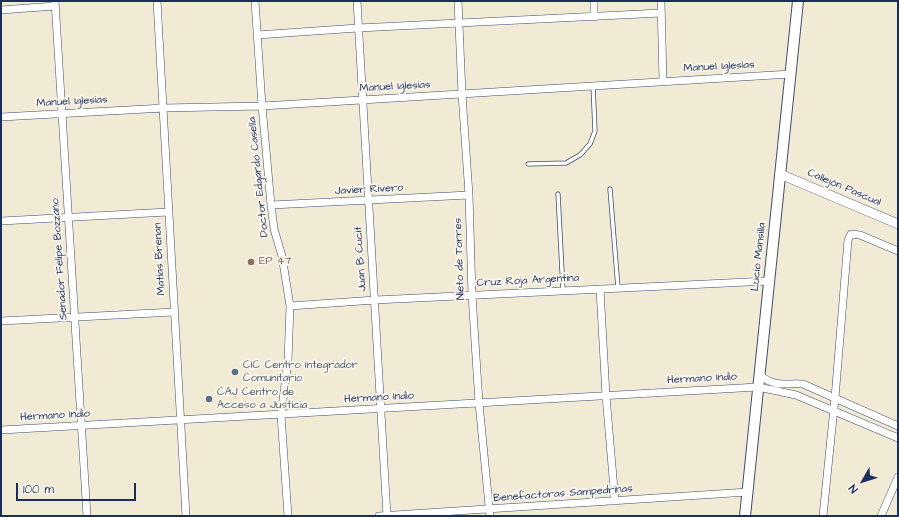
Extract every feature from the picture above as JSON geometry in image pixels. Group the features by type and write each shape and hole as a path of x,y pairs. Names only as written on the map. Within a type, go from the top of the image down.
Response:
{"main road":[{"name":"Lucio Mansilla","path":"745,516 798,1"}],"street":[{"name":"Matías Brenan","path":"157,1 186,516"},
{"name":"Doctor Edgardo Casella","path":"255,1 262,106 271,205 274,229 282,256 290,306 288,361 281,414 288,516"},
{"name":"Juan B Cucit","path":"357,1 387,516"},
{"name":"Nieto de Torres","path":"458,1 462,94 469,195 472,295 479,403 490,513"},
{"path":"594,1 594,17"},
{"path":"661,1 663,81"},
{"path":"1,10 55,4"},
{"name":"Senador Felipe Bozzano","path":"55,4 87,516"},
{"path":"257,35 358,28 661,13"},
{"name":"Manuel Iglesias","path":"1,117 164,108 262,106 791,74"},
{"name":"Callejón Pascual","path":"780,174 898,224"},
{"name":"Javier Rivero","path":"271,205 469,195"},
{"path":"1,221 168,212"},
{"path":"823,516 834,411 848,240 851,234 860,235 898,251"},
{"name":"Cruz Roja Argentina","path":"290,306 375,300 768,281"},
{"path":"600,289 606,396 615,501"},
{"path":"1,321 174,312"},
{"path":"759,375 774,383 788,385 803,384 898,426"},
{"name":"Hermano Indio","path":"1,430 758,387 796,395 898,438"},
{"path":"881,516 898,477"},
{"name":"Benefactoras Sampedrinas","path":"379,516 490,513 615,501 748,492"}],"lane":[{"path":"528,164 566,162 580,155 590,144 595,131 594,85"},
{"path":"610,188 618,288"},
{"path":"558,194 563,291"}],"place":[{"name":"EP 47","path":"251,262"},
{"name":"CIC Centro Integrador Comunitario","path":"235,372"},
{"name":"CAJ Centro de Acceso a Justicia","path":"209,399"}]}
